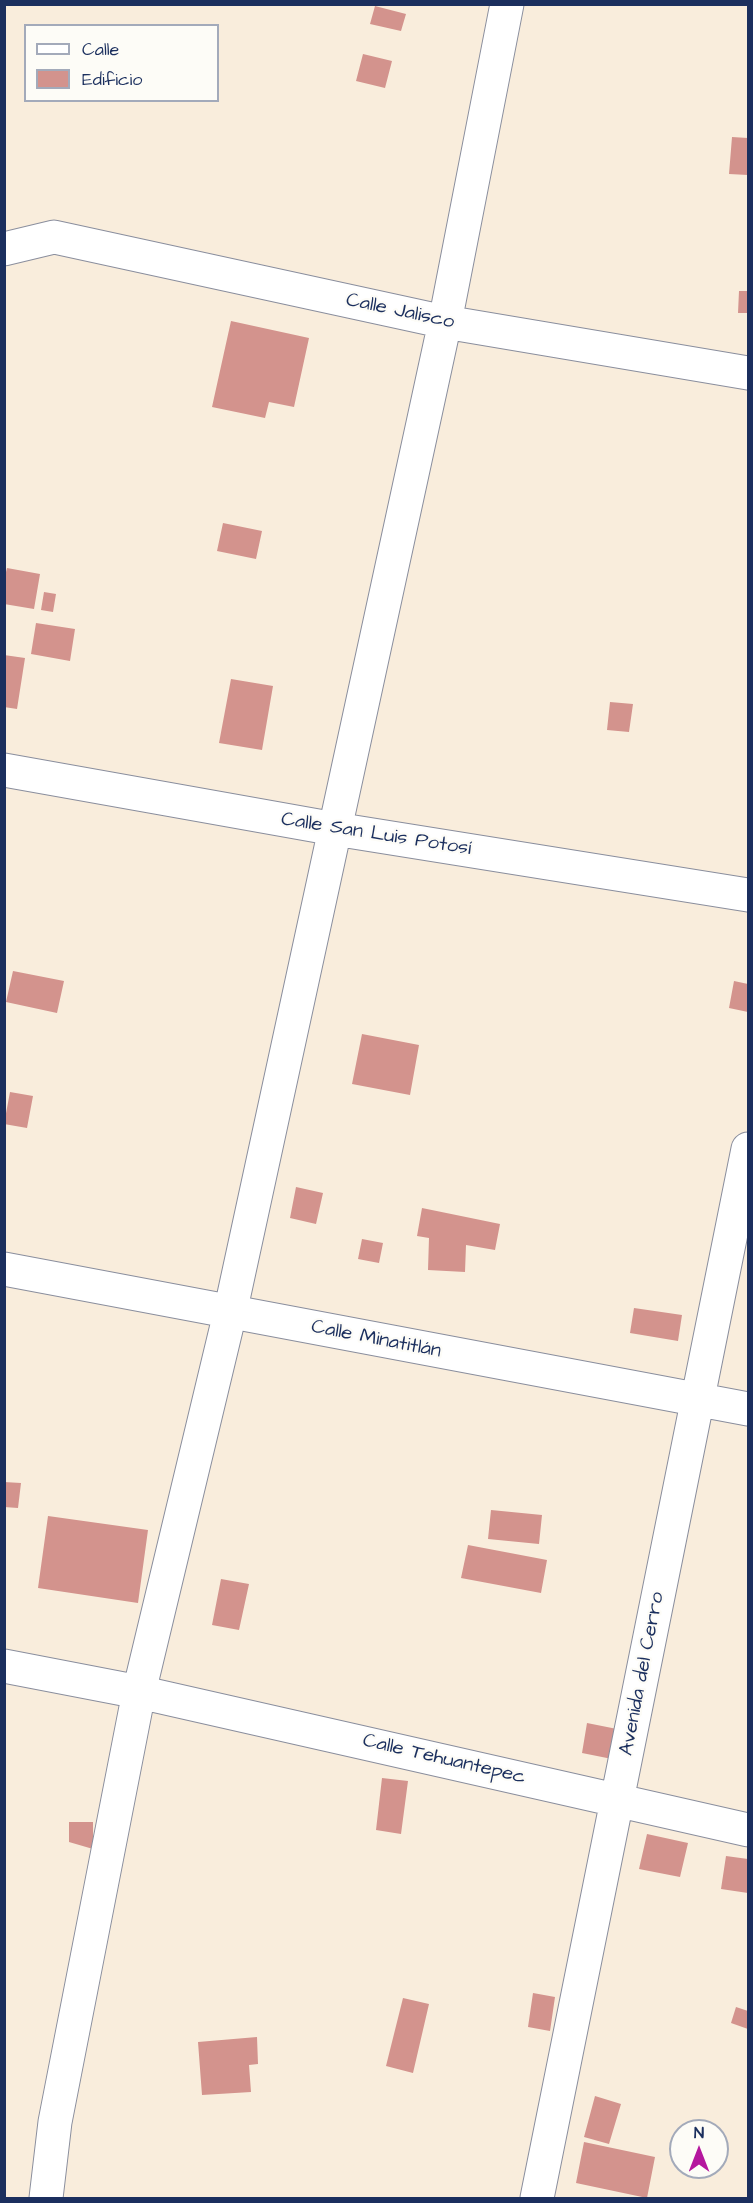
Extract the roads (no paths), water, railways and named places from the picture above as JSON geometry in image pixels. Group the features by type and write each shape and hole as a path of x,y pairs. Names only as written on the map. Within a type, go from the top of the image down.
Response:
{"street":[{"path":"46,2199 55,2122 139,1692 230,1313 445,322 507,4"},
{"name":"Calle Jalisco","path":"4,249 54,237 445,322 748,373"},
{"name":"Calle San Luis Potosí","path":"4,770 335,829 748,895"},
{"name":"Avenida del Cerro","path":"537,2199 748,1149"},
{"name":"Calle Minatitlán","path":"4,1269 748,1409"},
{"name":"Calle Tehuantepec","path":"4,1666 139,1692 748,1830"}]}
